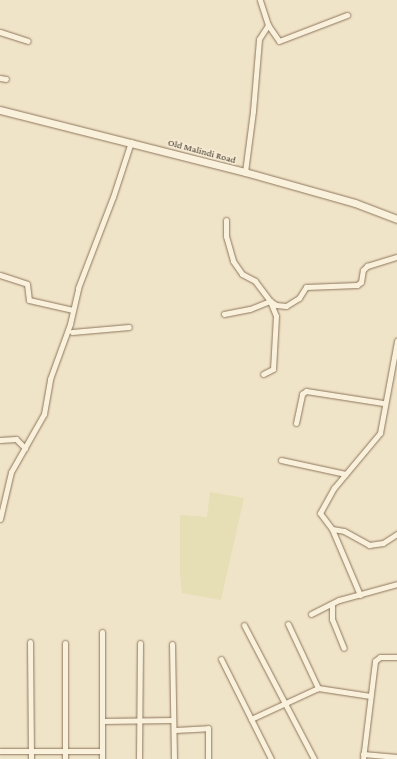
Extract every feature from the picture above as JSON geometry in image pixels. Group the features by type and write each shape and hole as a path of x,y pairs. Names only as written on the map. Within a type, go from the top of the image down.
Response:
{"main road":[{"name":"Old Malindi Road","path":"0,110 245,172 355,203 397,219"}],"street":[{"path":"260,0 268,25 279,41 314,30 347,15"},
{"path":"245,172 253,111 259,39 268,25"},
{"path":"0,32 28,41"},
{"path":"0,519 8,481 44,414 50,379 73,310 78,288 114,197 130,142"},
{"path":"226,220 226,236 233,261 242,274 255,281 270,301 277,322 275,355 272,370 263,374"},
{"path":"224,314 250,309 270,301 285,306 299,298 306,287 357,285 361,282 363,270 367,266 397,257"},
{"path":"0,275 27,284 29,300 73,310"},
{"path":"72,332 129,327"},
{"path":"360,595 332,529 320,513 345,474 380,433 383,403 397,341"},
{"path":"296,423 302,394 306,391 383,403"},
{"path":"0,440 16,439 25,448"},
{"path":"281,460 345,474"},
{"path":"332,529 344,531 368,545 383,543 397,534"},
{"path":"311,614 332,604 397,584"},
{"path":"332,604 332,619 344,648"},
{"path":"288,624 318,688"},
{"path":"244,625 314,759"},
{"path":"102,632 102,759"},
{"path":"30,642 30,759"},
{"path":"65,643 65,759"},
{"path":"139,759 138,720 140,643"},
{"path":"172,644 173,720 175,730 174,759"},
{"path":"397,657 376,658 363,757 397,757"},
{"path":"221,659 271,759"},
{"path":"251,719 318,688 370,696"},
{"path":"102,721 173,720"},
{"path":"175,730 208,728 208,759"},
{"path":"0,751 102,751"}],"shaded area":[{"path":"210,492 244,498 221,600 182,593 180,574 180,515 207,517"}]}
